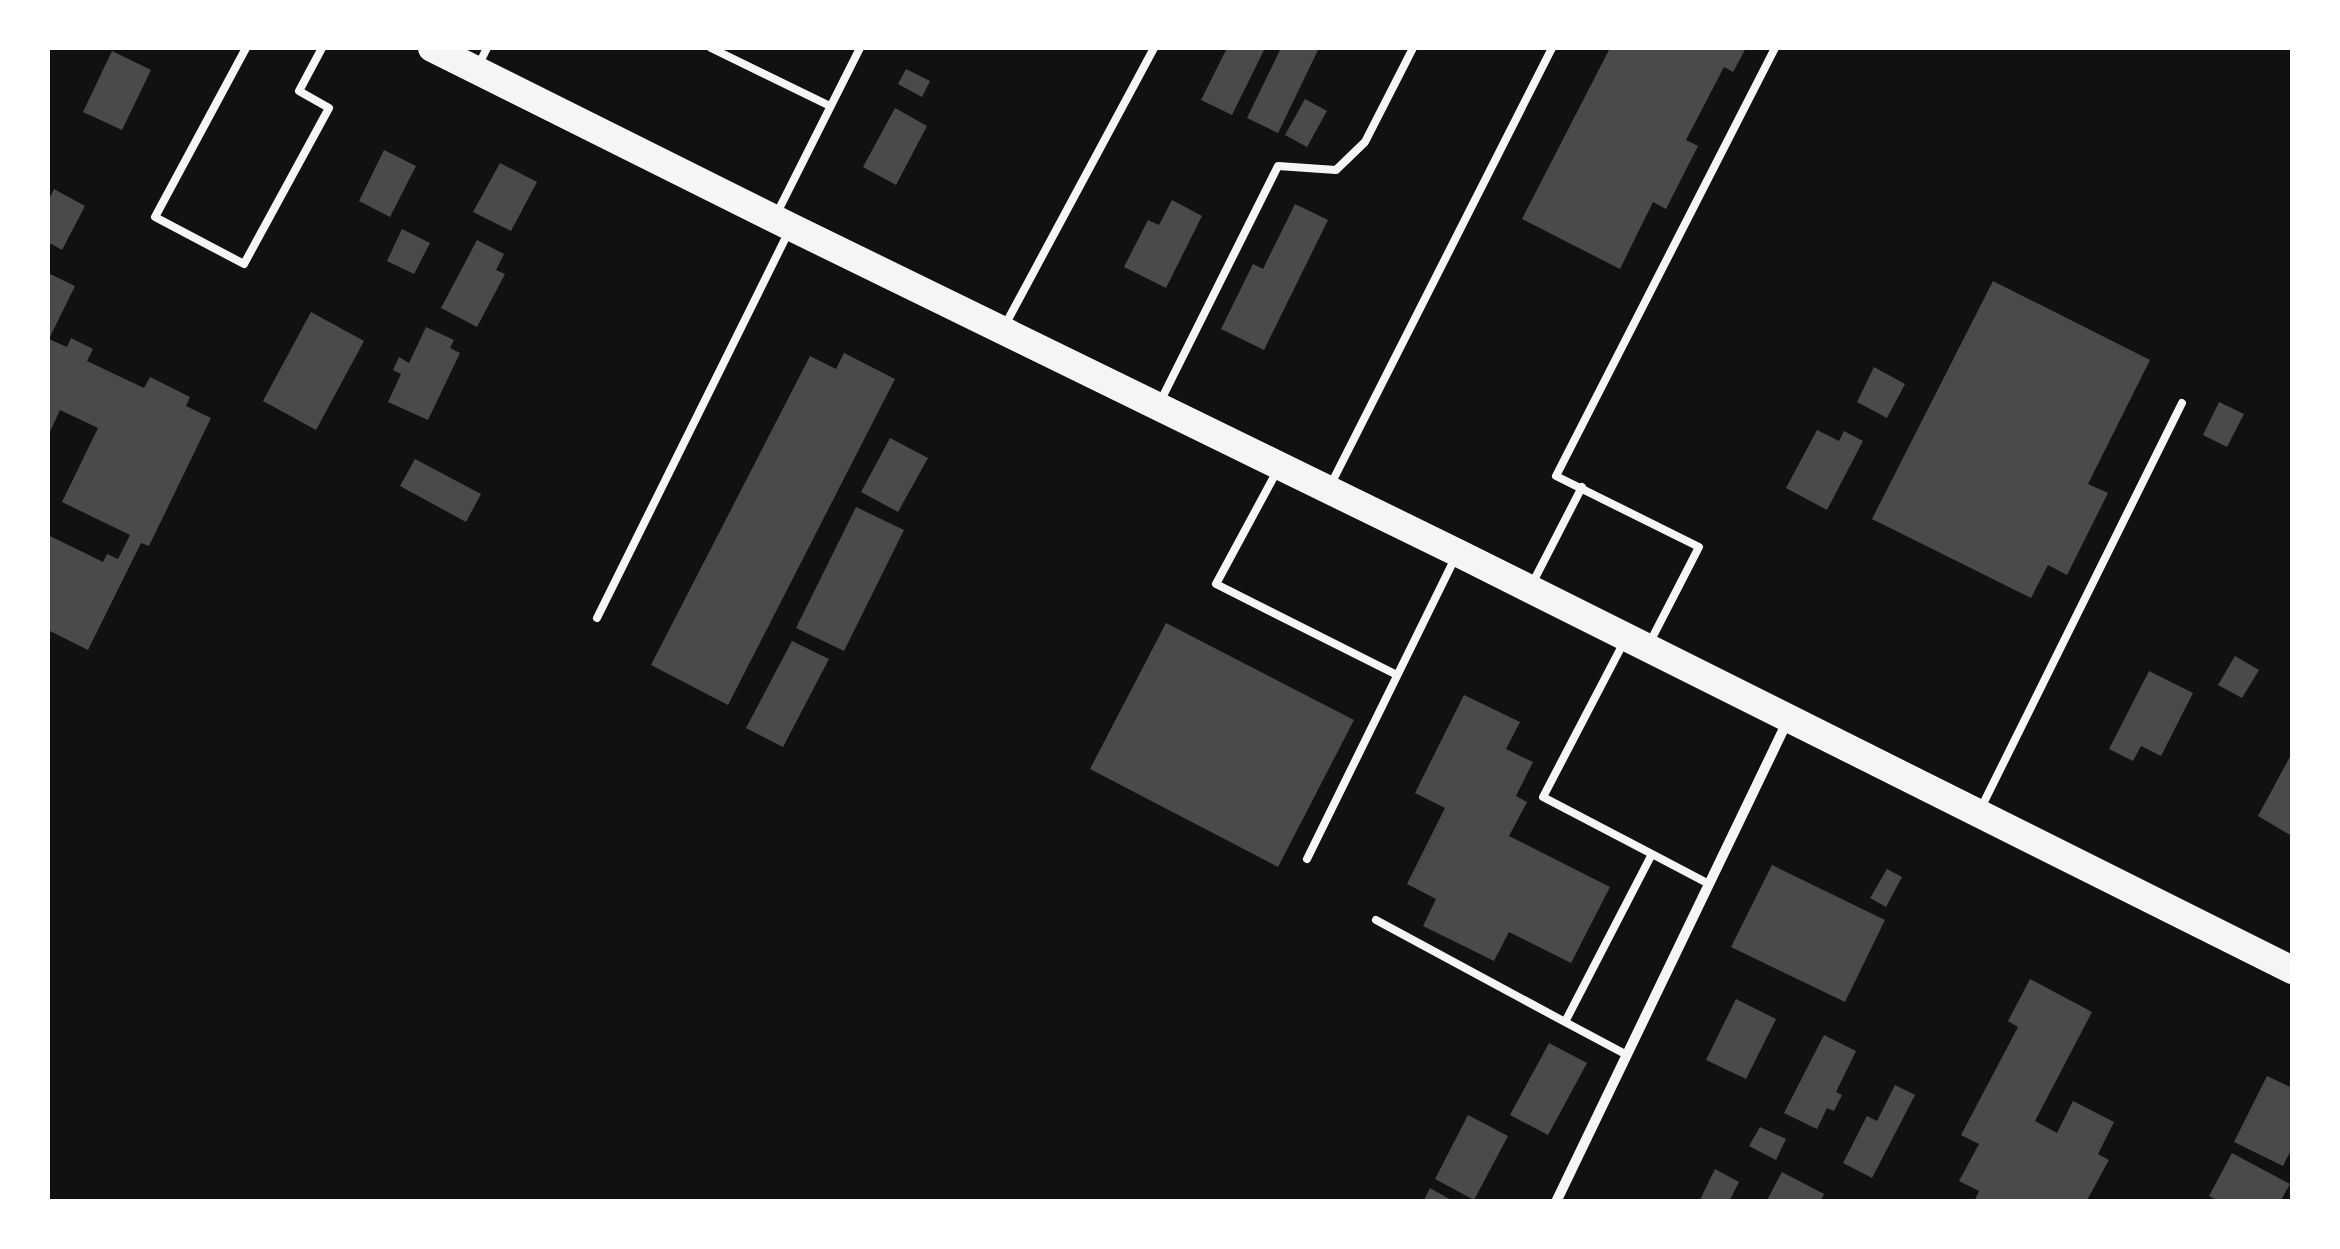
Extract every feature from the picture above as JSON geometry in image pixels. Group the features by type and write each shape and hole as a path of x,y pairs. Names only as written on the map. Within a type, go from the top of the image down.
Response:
{"highway":[{"path":"432,48 481,58 783,223 1458,553 2292,970"}],"street":[{"path":"1556,1202 1789,718"}],"lane":[{"path":"246,48 155,217 244,264 329,108 299,91 322,48"},
{"path":"711,48 830,106"},
{"path":"597,618 783,223 830,106 860,48"},
{"path":"1002,330 1154,48"},
{"path":"1158,406 1278,166 1336,170 1365,142 1413,48"},
{"path":"1328,490 1552,48"},
{"path":"1709,884 1543,797 1699,547 1556,476 1776,48"},
{"path":"1978,812 2182,403"},
{"path":"1280,466 1216,584 1397,675"},
{"path":"1530,589 1582,488"},
{"path":"1307,859 1458,553"},
{"path":"1564,1022 1652,854"},
{"path":"1376,920 1627,1054"}],"building":[{"path":"1227,48 1265,48 1232,115 1201,100"},
{"path":"1281,48 1319,48 1278,133 1247,118"},
{"path":"1610,48 1746,48 1733,72 1724,67 1686,140 1698,146 1666,209 1653,202 1620,269 1522,219"},
{"path":"112,51 151,70 122,130 83,112"},
{"path":"906,69 930,81 922,97 898,84"},
{"path":"1305,99 1327,111 1307,147 1285,135"},
{"path":"895,108 927,126 896,185 863,167"},
{"path":"384,150 416,166 390,217 359,201"},
{"path":"500,163 537,182 511,231 473,212"},
{"path":"54,189 85,206 62,250 48,242 48,201"},
{"path":"1172,200 1202,216 1166,288 1124,267 1148,220 1159,225"},
{"path":"1295,204 1328,220 1264,350 1221,329 1253,264 1263,269"},
{"path":"402,229 430,243 414,274 387,261"},
{"path":"477,240 504,254 496,270 505,274 477,327 441,308"},
{"path":"48,273 75,286 49,339 67,347 71,338 93,349 87,361 144,388 150,377 190,397 186,406 211,418 149,546 141,543 88,650 48,630 48,535 103,562 107,554 118,559 130,535 62,502 98,428 60,410 48,436"},
{"path":"1993,281 2150,360 2088,484 2108,493 2067,575 2048,565 2031,598 1872,519"},
{"path":"311,312 364,341 316,430 263,401"},
{"path":"426,327 454,340 450,348 460,353 428,420 388,402 401,374 393,370 399,357 409,363"},
{"path":"844,353 895,379 728,705 651,665 810,356 836,369"},
{"path":"1874,367 1905,384 1887,418 1857,402"},
{"path":"2219,402 2244,414 2227,447 2203,435"},
{"path":"1817,430 1839,441 1844,431 1863,441 1827,510 1786,488"},
{"path":"890,438 928,458 898,512 861,492"},
{"path":"415,459 481,494 466,522 400,486"},
{"path":"856,507 904,530 844,651 796,628"},
{"path":"1166,623 1354,720 1278,867 1090,769"},
{"path":"792,641 829,659 783,747 746,728"},
{"path":"2235,656 2259,670 2242,698 2218,685"},
{"path":"2149,671 2193,693 2161,756 2141,746 2133,761 2109,749"},
{"path":"1464,695 1520,722 1506,749 1533,762 1516,796 1527,802 1509,836 1610,887 1571,963 1509,932 1494,961 1423,926 1436,899 1407,884 1445,808 1415,793"},
{"path":"2292,753 2292,836 2258,816"},
{"path":"1772,865 1885,920 1845,1002 1731,947"},
{"path":"1887,869 1902,877 1886,907 1870,898"},
{"path":"2030,979 2092,1012 2035,1121 2057,1133 2073,1101 2114,1122 2098,1154 2109,1160 2086,1202 1974,1202 1979,1191 1959,1181 1979,1144 1961,1135 2018,1027 2008,1021"},
{"path":"1736,999 1776,1019 1746,1079 1706,1060"},
{"path":"1824,1035 1856,1051 1836,1092 1842,1095 1834,1111 1827,1108 1817,1129 1784,1113"},
{"path":"1549,1043 1587,1063 1548,1135 1510,1115"},
{"path":"2267,1076 2292,1088 2292,1148 2283,1166 2234,1142"},
{"path":"1895,1085 1915,1095 1872,1178 1843,1163 1867,1116 1877,1121"},
{"path":"1468,1115 1508,1136 1474,1200 1435,1179"},
{"path":"1760,1127 1786,1139 1776,1160 1749,1146"},
{"path":"2232,1153 2290,1184 2280,1202 2221,1202 2209,1196"},
{"path":"1715,1169 1739,1182 1729,1202 1699,1202"},
{"path":"1782,1172 1824,1194 1820,1202 1766,1202"},
{"path":"1430,1188 1455,1202 1423,1202"}]}
